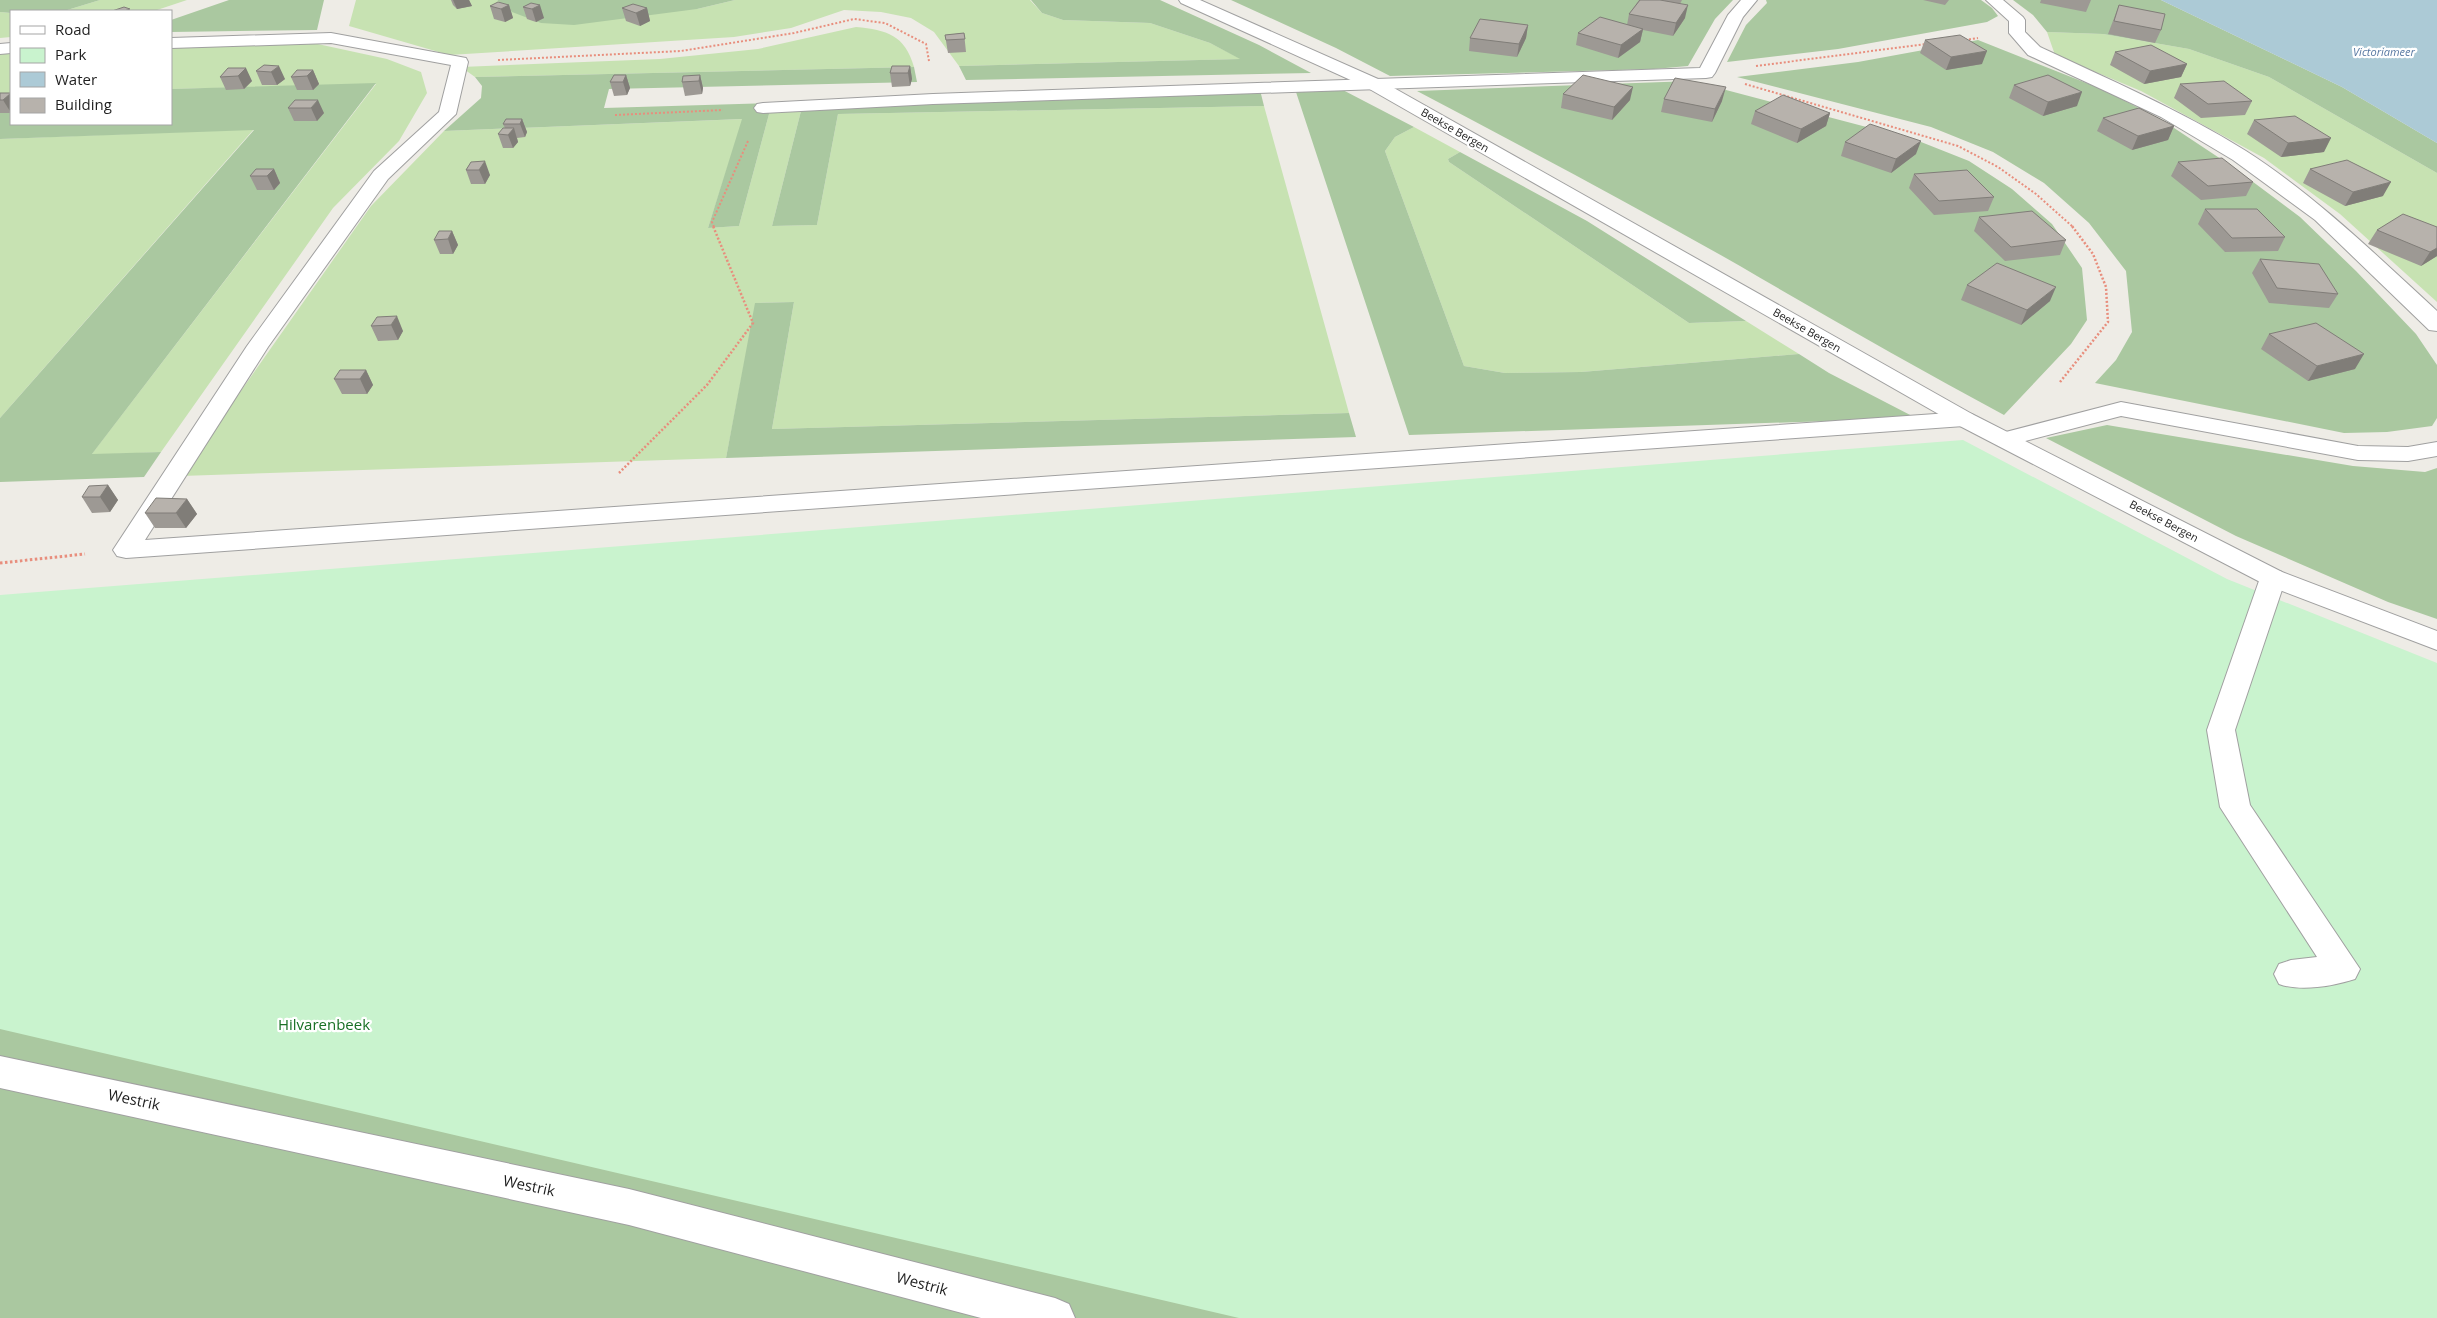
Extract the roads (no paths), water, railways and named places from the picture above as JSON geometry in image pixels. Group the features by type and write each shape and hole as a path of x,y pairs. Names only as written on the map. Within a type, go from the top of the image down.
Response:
{"street":[{"name":"Beekse Bergen","path":"1187,0 1372,83 1964,419 2273,578 2437,641"},
{"path":"763,108 933,99 1706,72 1736,15 1749,0"},
{"path":"1994,0 2017,20 2017,33 2034,51 2167,113 2240,156 2322,216 2431,317 2437,325"},
{"path":"172,43 331,38 460,62 447,114 381,176 258,346 126,550 1964,419"},
{"path":"2006,439 2121,409 2358,453 2408,454 2437,449"},
{"path":"2273,578 2221,730 2235,808 2343,969 2291,974"},
{"name":"Westrik","path":"0,1072 629,1207 1055,1318"}],"water":[{"name":"Victoriameer","path":"2161,0 2437,0 2437,143 2342,87"}],"park label":[{"name":"Hilvarenbeek","path":"324,1025"}]}
